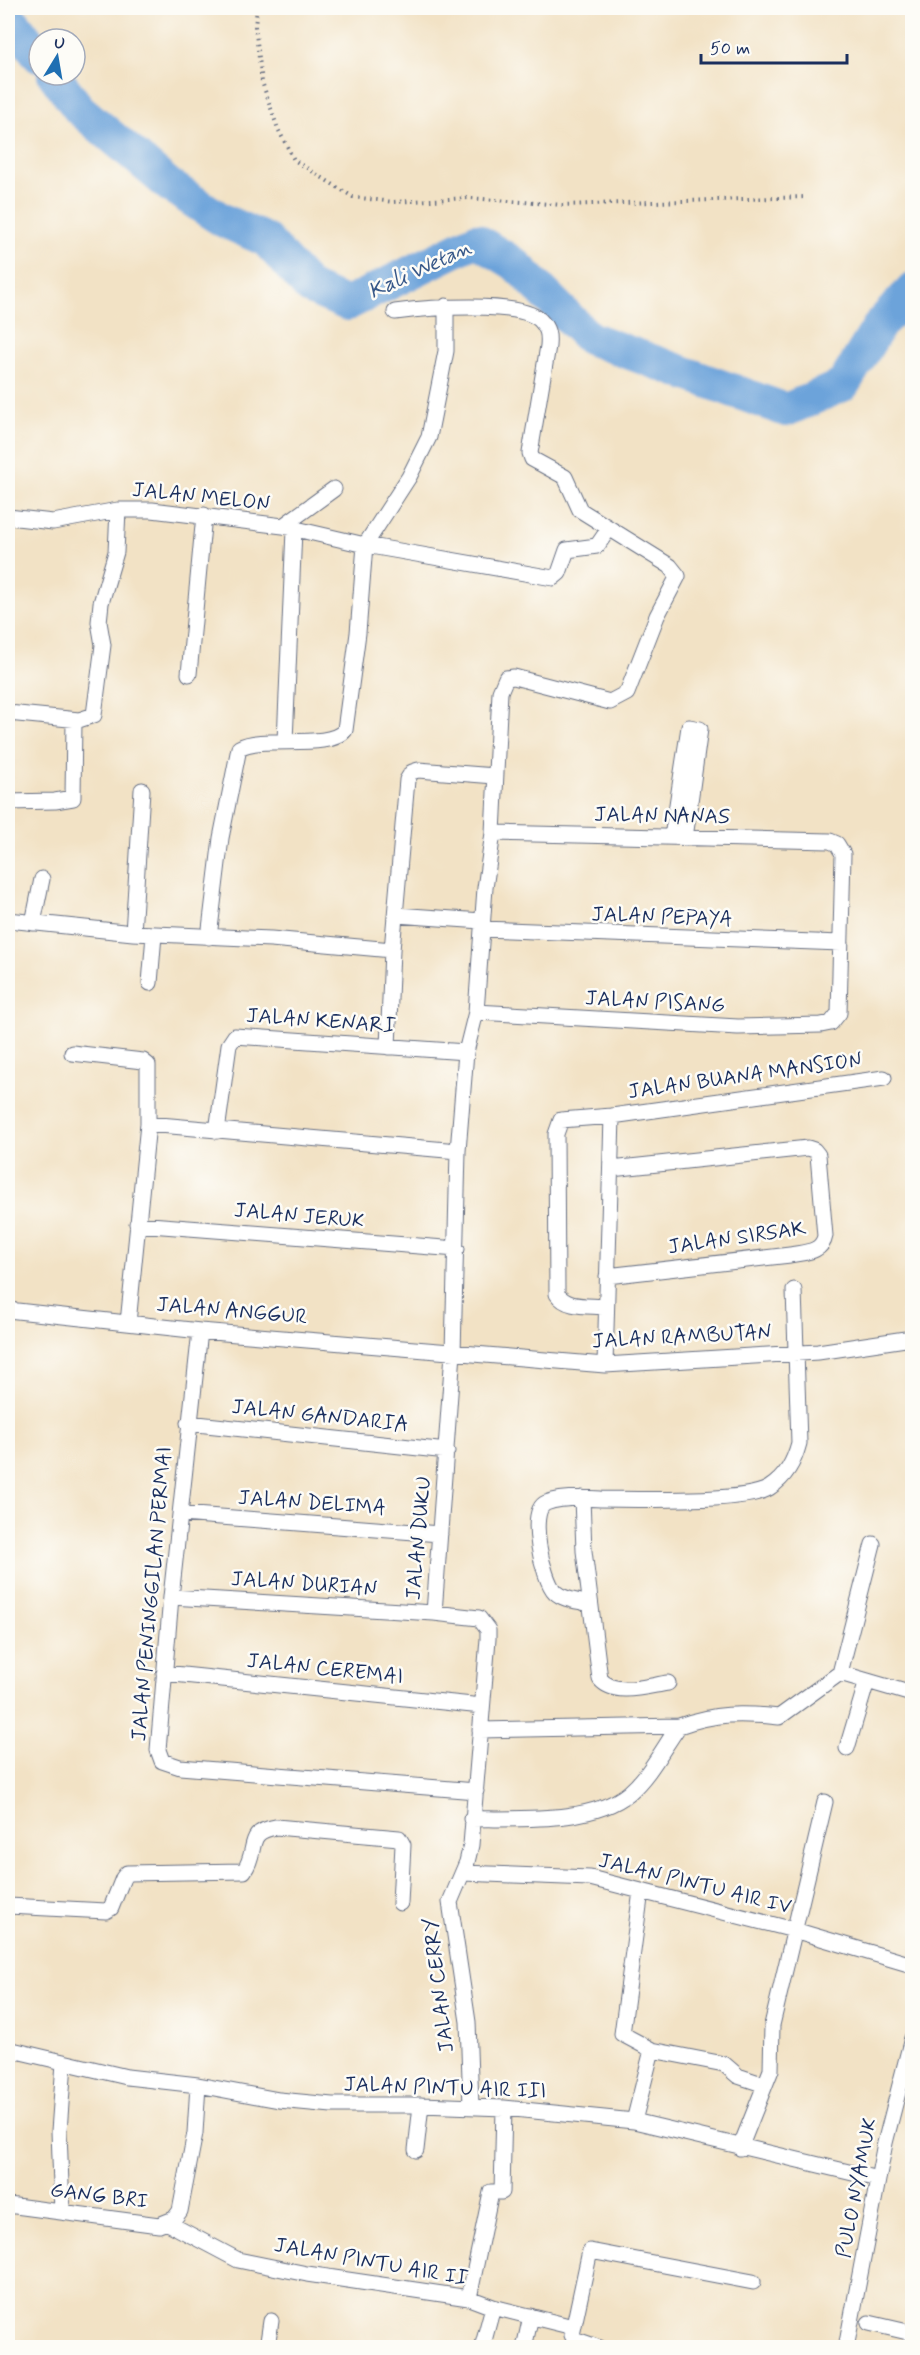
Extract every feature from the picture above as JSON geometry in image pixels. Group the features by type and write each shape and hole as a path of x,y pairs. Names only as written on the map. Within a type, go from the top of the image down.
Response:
{"street":[{"path":"395,312 446,306 524,312 538,318 549,333 530,453 532,459 565,477 580,510 670,566 678,576 657,616 627,693 610,702 514,676 506,678 500,692 493,833 482,925 476,1012 466,1052 458,1151 453,1353"},
{"path":"209,938 221,838 237,751 242,746 332,739 345,730 358,633 365,545 423,454 429,437 446,351 446,306"},
{"name":"JALAN MELON","path":"289,528 334,489"},
{"path":"8,713 74,720 88,719 94,715 98,701 103,645 99,622 101,603 116,552 118,510"},
{"name":"JALAN MELON","path":"8,517 54,522 118,510 204,515 289,528 365,545 553,578 558,573 567,550 597,546 609,530"},
{"path":"189,674 204,515"},
{"path":"285,741 289,528"},
{"path":"8,802 69,801 73,798 74,720"},
{"path":"689,727 700,729 678,837 689,727"},
{"path":"388,1047 392,950 409,776 418,770 495,776"},
{"path":"133,933 142,790"},
{"name":"JALAN NANAS","path":"493,833 830,841 837,844 843,854 841,943"},
{"path":"33,923 42,879"},
{"path":"396,915 482,925"},
{"path":"8,920 154,935 294,940 392,950"},
{"name":"JALAN PEPAYA","path":"482,925 841,943"},
{"path":"150,982 154,935"},
{"name":"JALAN PISANG","path":"476,1012 738,1027 800,1027 831,1023 839,1013 841,943"},
{"name":"JALAN KENARI","path":"217,1131 229,1045 235,1036 466,1052"},
{"path":"72,1053 143,1061 148,1065 148,1124 128,1323"},
{"name":"JALAN BUANA MANSION","path":"606,1307 562,1302 557,1294 556,1134 561,1120 612,1116 884,1078"},
{"name":"JALAN BUANA MANSION","path":"605,1365 611,1169 609,1151 612,1116"},
{"path":"148,1124 458,1151"},
{"name":"JALAN SIRSAK","path":"607,1276 790,1255 815,1250 823,1243 825,1236 818,1155 814,1150 611,1169"},
{"name":"JALAN JERUK","path":"137,1224 457,1249"},
{"path":"590,1604 558,1595 551,1588 542,1561 536,1519 539,1509 546,1503 582,1498 671,1499 751,1494 768,1489 784,1475 794,1461 799,1443 794,1351 794,1290"},
{"name":"JALAN ANGGUR","path":"8,1310 200,1331 453,1353"},
{"name":"JALAN PENINGGILAN PERMAI","path":"200,1331 164,1673 158,1750 162,1761 169,1766 476,1791"},
{"name":"JALAN RAMBUTAN","path":"453,1353 605,1365 794,1351 818,1352 912,1338"},
{"name":"JALAN DUKU","path":"453,1353 434,1613 478,1618 488,1630 476,1791 465,1867"},
{"name":"JALAN GANDARIA","path":"189,1423 447,1451"},
{"path":"582,1498 590,1604 600,1679 607,1687 618,1689 668,1683"},
{"name":"JALAN DELIMA","path":"181,1514 440,1534"},
{"path":"480,1730 684,1724 704,1717 735,1713 779,1717 840,1673 873,1544"},
{"name":"JALAN DURIAN","path":"171,1597 434,1613"},
{"name":"JALAN CEREMAI","path":"164,1673 482,1706"},
{"path":"840,1673 912,1694"},
{"path":"846,1748 867,1681"},
{"path":"471,1819 558,1817 604,1807 627,1794 642,1779 684,1724"},
{"path":"740,2148 765,2085 772,2060 772,2025 825,1802"},
{"path":"8,1906 106,1911 111,1908 127,1873 244,1871 249,1864 255,1835 262,1830 276,1827 399,1838 403,1845 400,1903"},
{"name":"JALAN PINTU AIR IV","path":"465,1867 590,1878 794,1930 912,1965"},
{"name":"JALAN CERRY","path":"465,1867 450,1902 468,2022 471,2106"},
{"path":"641,1891 622,2034 652,2050 724,2064 738,2076 765,2085"},
{"name":"PULO NYAMUK","path":"846,2348 885,2143 912,2038"},
{"name":"JALAN PINTU AIR III","path":"8,2049 127,2077 198,2085 279,2100 332,2105 471,2106 634,2121 878,2179"},
{"path":"634,2121 652,2050"},
{"path":"62,2212 60,2131 64,2062"},
{"name":"GANG BRI","path":"8,2205 159,2225 168,2223 180,2211 195,2133 198,2085"},
{"path":"416,2150 421,2104"},
{"path":"469,2298 490,2192 502,2192 504,2108"},
{"name":"JALAN PINTU AIR II","path":"168,2223 238,2260 307,2274 469,2298 531,2316 573,2333 600,2348"},
{"path":"573,2333 590,2251 753,2282"},
{"path":"482,2348 494,2307"},
{"path":"525,2348 531,2316"},
{"path":"267,2348 271,2321"},
{"path":"869,2323 912,2333"}],"path":[{"path":"257,8 255,26 262,82 278,129 294,160 353,197 393,202 470,198 563,205 806,197"}],"waterway":[{"name":"Kali Wetan","path":"8,22 15,24 27,40"},
{"name":"Kali Wetan","path":"63,87 79,109 169,185 222,220 266,240 310,288 347,304 476,240 515,264 589,338 786,410 843,385 881,323 912,290"}]}
